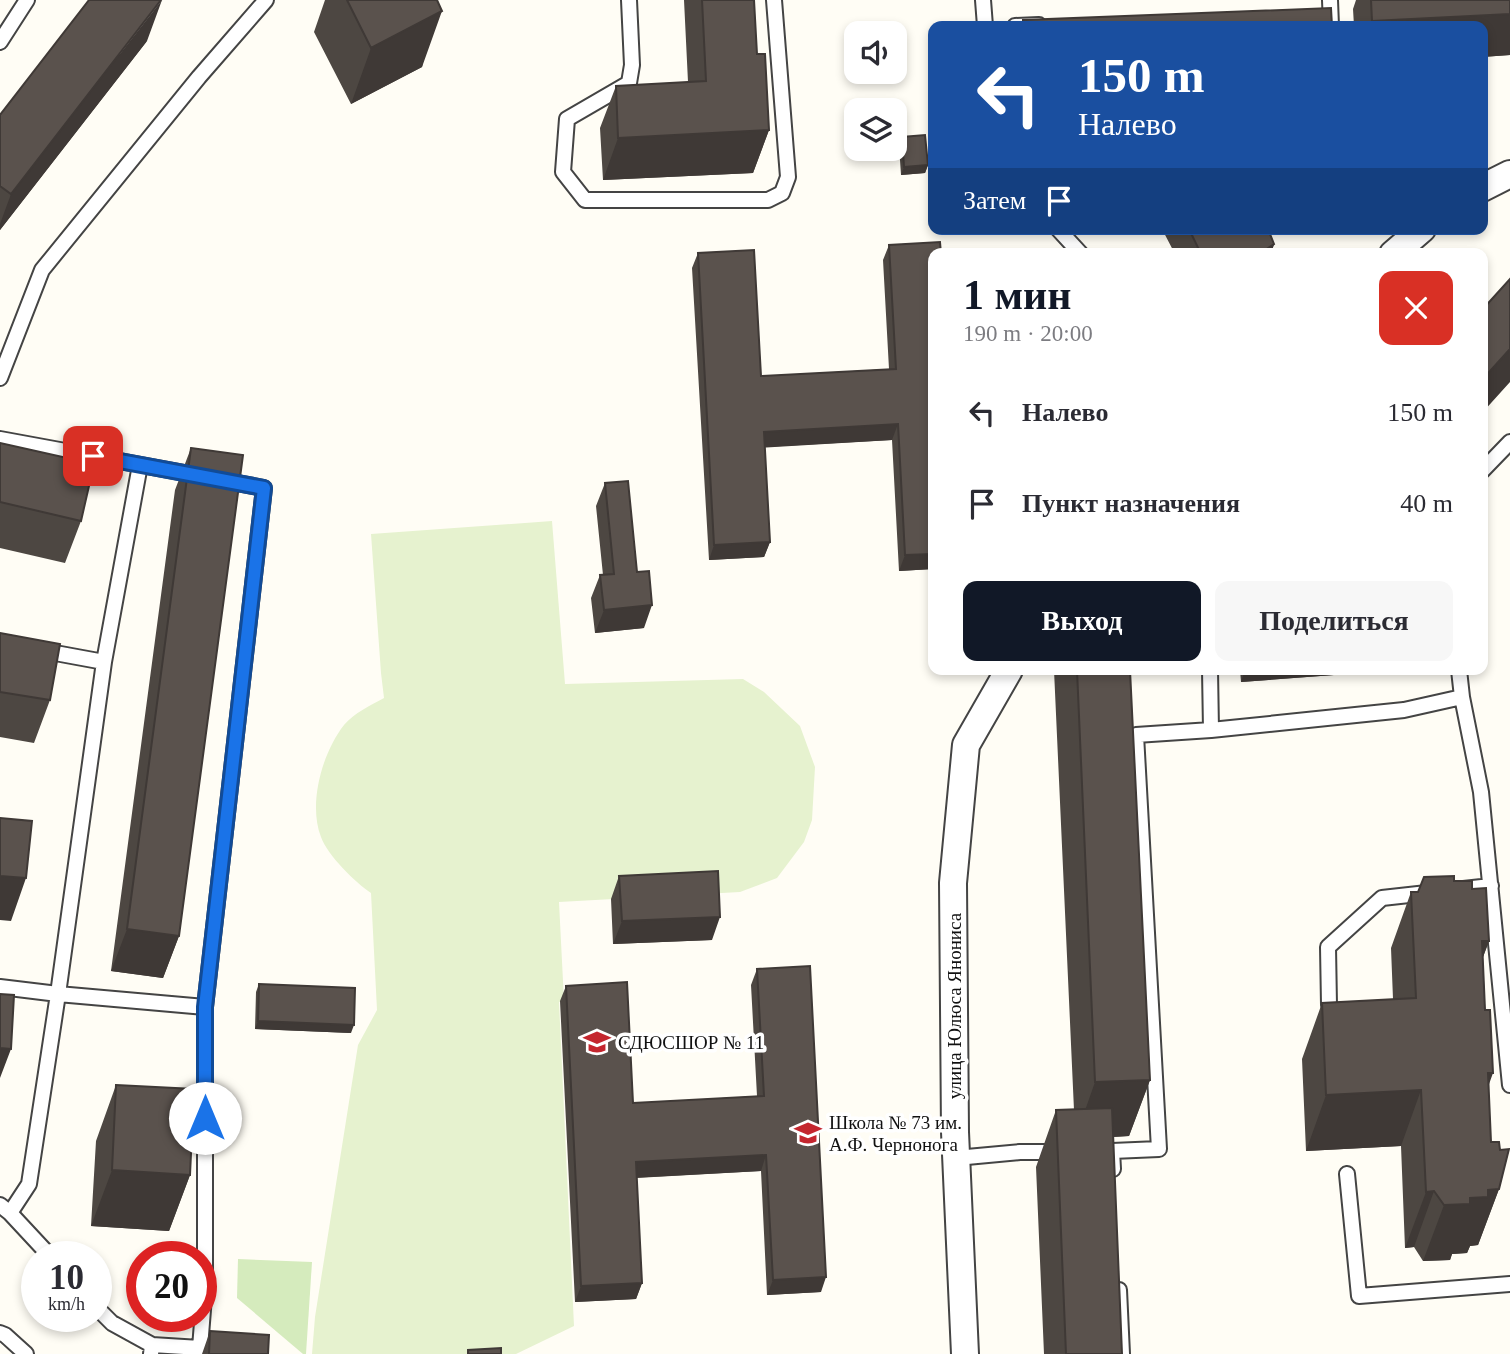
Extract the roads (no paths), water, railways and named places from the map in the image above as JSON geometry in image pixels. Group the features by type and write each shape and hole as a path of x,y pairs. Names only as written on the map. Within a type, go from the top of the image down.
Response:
{"street":[{"path":"1488,185 1510,174"},
{"name":"улица Юлюса Янониса","path":"965,1354 956,1158 953,883 966,745 1006,675"}],"lane":[{"path":"0,42 27,0"},
{"path":"0,378 42,270 199,77 266,0"},
{"path":"629,0 632,65 629,83 568,119 563,172 585,200 768,200 782,193 788,177 774,0"},
{"path":"982,0 984,21"},
{"path":"1064,235 1076,248"},
{"path":"0,439 264,488 205,1007 205,1284 200,1348"},
{"path":"1488,465 1510,442"},
{"path":"36,1241 5,1209 29,1184 104,662 140,465"},
{"path":"26,647 104,662"},
{"path":"1210,675 1211,730"},
{"path":"1460,675 1481,792 1510,1085"},
{"path":"1114,1178 1106,1151 1159,1149 1136,735 1211,730 1404,709 1462,697"},
{"path":"1329,1005 1328,947 1382,898 1491,886"},
{"path":"0,987 205,1007"},
{"path":"956,1158 1020,1152 1073,1152"},
{"path":"1347,1174 1359,1296 1510,1284"},
{"path":"1118,1273 1122,1354"},
{"path":"112,1324 152,1349 200,1348 232,1354"},
{"path":"0,1333 26,1354"}],"place":[{"name":"СДЮСШОР № 11","path":"597,1042"},
{"name":"Школа № 73 им. А.Ф. Чернонога","path":"808,1133"}]}
